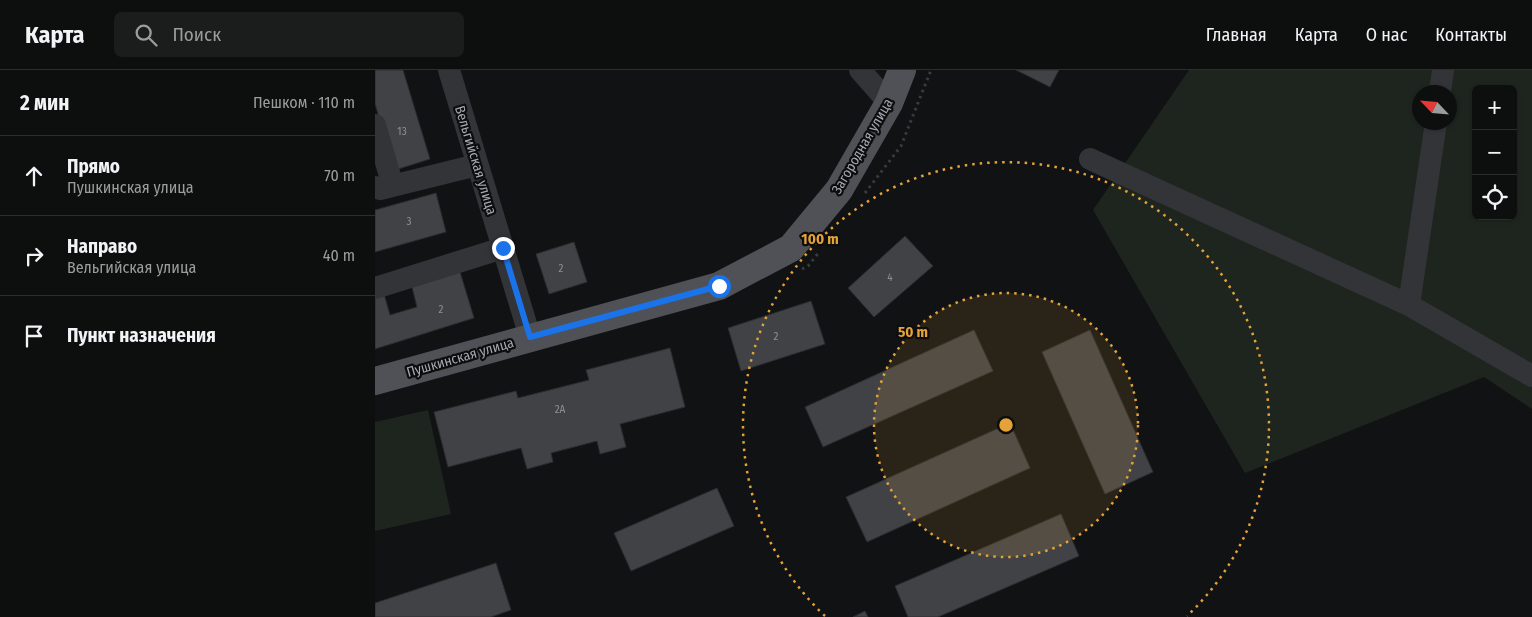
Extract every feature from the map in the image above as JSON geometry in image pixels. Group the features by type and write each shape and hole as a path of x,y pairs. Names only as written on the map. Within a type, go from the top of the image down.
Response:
{"main road":[{"name":"Загородная улица","path":"719,286 791,248 839,190 889,103 902,70"},
{"name":"Пушкинская улица","path":"375,381 719,286"}],"street":[{"name":"Вельгийская улица","path":"449,70 530,337"},
{"path":"860,70 889,103"},
{"path":"1441,85 1443,70"},
{"path":"375,125 384,186 477,166"},
{"path":"1409,305 1435,130"},
{"path":"1090,159 1409,305 1532,376"},
{"path":"375,288 503,248"}],"shaded area":[{"path":"1189,70 1532,70 1532,409 1484,377 1245,473 1093,210"},
{"path":"428,410 451,514 375,531 375,422"}],"building":[{"path":"375,70 403,70 430,159 395,170 375,104"},
{"path":"1016,70 1059,70 1050,87"},
{"path":"436,193 446,232 375,252 375,210"},
{"path":"905,236 933,266 874,317 848,288"},
{"path":"574,242 587,282 549,294 536,254"},
{"path":"460,272 474,318 375,349 375,296 384,294 390,315 417,307 412,287"},
{"path":"811,301 825,344 741,371 728,328"},
{"path":"974,330 993,371 823,447 805,407"},
{"path":"1090,330 1153,472 1105,494 1042,352"},
{"path":"670,348 685,407 620,424 626,447 600,454 597,441 551,453 553,462 527,469 521,448 448,467 434,412 516,391 518,398 589,380 586,370"},
{"path":"1010,423 1030,468 867,542 846,497"},
{"path":"717,488 734,526 631,571 614,533"},
{"path":"1061,514 1079,556 938,617 908,617 895,586"},
{"path":"496,563 511,610 491,617 375,617 375,603"},
{"path":"865,611 868,617 853,617"}],"route":[{"path":"503,248 530,337 719,286"}]}
